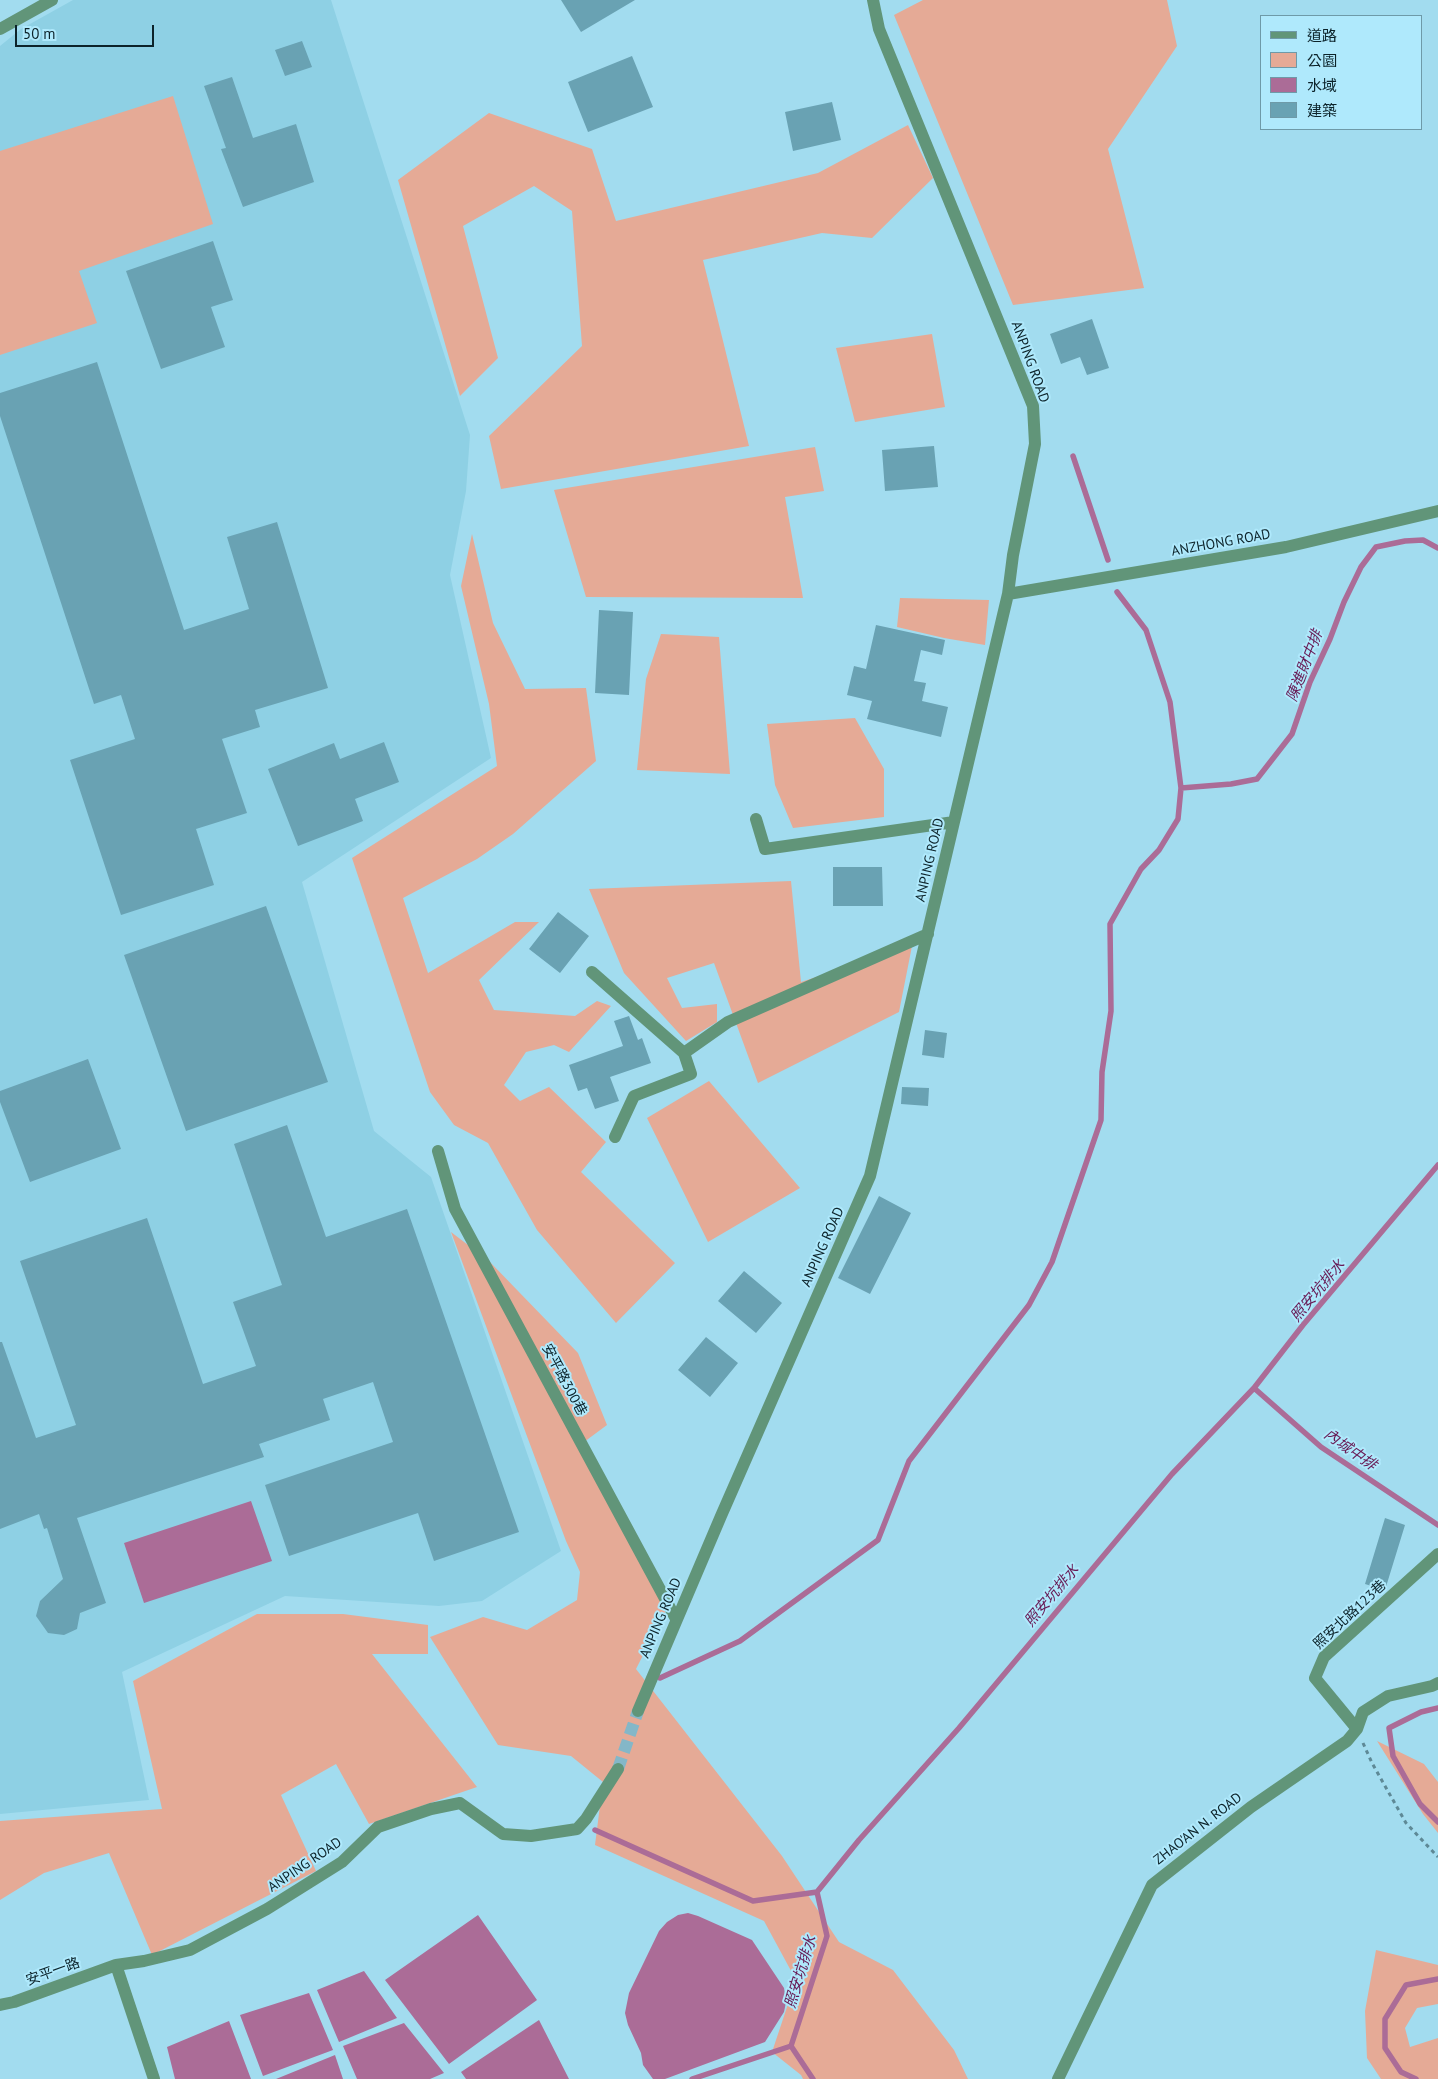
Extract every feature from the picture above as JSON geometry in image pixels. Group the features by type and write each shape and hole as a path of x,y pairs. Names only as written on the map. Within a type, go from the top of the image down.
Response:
{"street":[{"path":"0,29 52,0"},
{"name":"ANPING ROAD","path":"638,1711 676,1619 870,1176 1008,594 1013,556 1035,444 1032,406 879,29 873,0"},
{"name":"ANZHONG ROAD","path":"1008,594 1286,547 1438,511"},
{"path":"756,819 765,849 954,822"},
{"path":"684,1053 728,1022 928,934"},
{"path":"592,972 684,1053 691,1074 634,1096 615,1137"},
{"name":"安平路300巷","path":"438,1151 455,1209 676,1619"},
{"name":"照安北路123巷","path":"1356,1729 1315,1678 1324,1657 1438,1554"},
{"name":"ZHAO'AN N. ROAD","path":"1058,2079 1152,1885 1251,1806 1347,1741 1356,1729 1363,1712 1388,1696 1438,1683"},
{"name":"ANPING ROAD","path":"116,1965 144,1961 190,1950 267,1909 342,1862 378,1827 431,1809 460,1803 503,1834 531,1836 577,1829 586,1819 618,1769"},
{"path":"116,1965 154,2079"},
{"name":"安平一路","path":"0,2005 14,2002 116,1965"}],"path":[{"path":"1356,1729 1372,1763 1406,1823 1438,1857"}],"shaded area":[{"path":"73,0 331,0 470,435 466,491 450,575 491,758 302,882 374,1131 431,1177 561,1551 482,1601 439,1606 285,1596 122,1672 149,1800 0,1814 0,46 21,29"}],"green space":[{"path":"923,0 1167,0 1177,46 1108,149 1144,288 1013,305 894,15"},
{"path":"173,96 213,224 79,271 97,323 0,355 0,151"},
{"path":"489,113 592,149 616,221 818,173 908,125 933,178 872,238 822,233 703,260 749,446 501,489 489,436 582,346 572,211 534,186 463,226 498,358 460,396 398,180"},
{"path":"932,334 945,407 855,422 836,348"},
{"path":"815,447 824,491 785,497 803,598 586,597 554,490"},
{"path":"472,534 493,623 525,689 586,688 596,761 513,834 477,859 403,898 428,973 515,922 539,922 479,980 494,1010 575,1016 597,1001 611,1006 569,1052 554,1045 526,1052 504,1085 520,1101 549,1087 606,1142 581,1172 675,1263 616,1323 537,1230 488,1143 454,1125 430,1092 352,858 497,766 489,704 461,586"},
{"path":"900,598 989,600 985,645 897,627"},
{"path":"661,634 719,637 730,774 637,770 646,679"},
{"path":"855,718 884,769 884,817 793,828 775,785 767,724"},
{"path":"791,881 801,982 912,946 899,1012 758,1083 714,963 667,978 682,1008 717,1004 717,1022 686,1041 624,973 589,889"},
{"path":"709,1081 800,1188 708,1242 647,1118"},
{"path":"451,1232 489,1261 578,1353 607,1425 584,1442 668,1606 636,1669 782,1856 839,1942 893,1970 954,2050 968,2079 803,2079 801,2075 772,2052 796,1980 764,1921 595,1845 603,1782 571,1756 498,1745 430,1637 483,1617 527,1630 577,1600 580,1572 566,1541"},
{"path":"257,1614 343,1614 428,1625 428,1654 372,1654 477,1787 369,1824 336,1764 281,1795 316,1871 152,1955 109,1853 44,1873 0,1900 0,1821 162,1809 133,1681"},
{"path":"1377,1741 1424,1764 1438,1782 1438,1833 1423,1814"},
{"path":"1376,1950 1438,1965 1438,2004 1417,2008 1405,2028 1410,2047 1438,2038 1438,2079 1381,2079 1367,2058 1365,2011"}],"water":[{"path":"251,1501 272,1561 144,1603 124,1543"},
{"path":"688,1913 752,1940 784,1988 786,2002 784,2012 765,2042 665,2079 653,2079 643,2065 641,2053 628,2025 625,2013 629,1993 659,1931 667,1922 678,1915"},
{"path":"478,1915 537,2000 449,2064 385,1980"},
{"path":"364,1971 397,2018 339,2042 317,1990"},
{"path":"309,1993 333,2050 263,2076 240,2015"},
{"path":"539,2020 569,2079 466,2079 461,2072"},
{"path":"229,2021 251,2079 175,2079 167,2047"},
{"path":"404,2023 444,2073 430,2079 357,2079 343,2046"},
{"path":"335,2055 343,2079 276,2079"}],"building":[{"path":"561,0 635,0 581,32"},
{"path":"302,41 312,67 285,76 275,50"},
{"path":"632,56 653,107 588,132 568,82"},
{"path":"232,77 253,138 296,124 314,182 243,207 221,149 226,148 204,86"},
{"path":"832,102 841,140 793,151 785,112"},
{"path":"213,241 233,300 211,307 225,347 161,369 126,271"},
{"path":"1092,319 1109,368 1087,375 1080,357 1061,364 1050,334"},
{"path":"97,362 184,630 249,609 227,537 277,522 328,688 255,710 260,727 222,739 247,813 196,829 214,885 121,915 70,760 135,739 121,695 94,704 0,416 0,393"},
{"path":"934,446 938,487 885,491 882,450"},
{"path":"599,610 633,612 629,695 595,693"},
{"path":"876,625 945,640 942,655 921,650 914,681 926,683 922,701 948,707 941,737 867,719 872,701 847,695 854,666 866,669"},
{"path":"384,742 399,782 355,799 363,821 298,846 268,769 334,743 340,759"},
{"path":"833,867 882,867 883,906 833,906"},
{"path":"266,906 328,1082 186,1131 124,955"},
{"path":"558,912 589,936 560,973 529,949"},
{"path":"629,1016 638,1040 642,1038 651,1063 610,1077 619,1101 595,1109 587,1088 578,1091 569,1065 623,1046 614,1021"},
{"path":"925,1030 947,1033 944,1058 922,1055"},
{"path":"88,1059 121,1149 30,1182 0,1102 0,1091"},
{"path":"902,1087 929,1088 928,1106 901,1104"},
{"path":"287,1125 326,1237 407,1209 519,1532 434,1561 418,1513 289,1556 265,1485 393,1442 373,1382 323,1399 330,1420 259,1444 264,1457 77,1518 106,1603 80,1613 77,1629 64,1635 48,1633 36,1616 40,1601 63,1579 47,1528 44,1529 39,1514 0,1529 0,1342 2,1342 36,1438 76,1425 20,1261 147,1218 203,1384 256,1366 233,1302 282,1285 234,1144"},
{"path":"879,1196 911,1213 870,1294 838,1278"},
{"path":"744,1271 782,1303 756,1333 718,1301"},
{"path":"706,1337 738,1363 710,1397 678,1370"},
{"path":"1385,1518 1405,1525 1385,1590 1365,1584"}],"waterway":[{"path":"1073,456 1108,560"},
{"name":"陳進財中排","path":"1181,788 1231,784 1257,779 1292,734 1310,682 1330,639 1344,602 1361,567 1376,547 1405,541 1423,540 1438,548"},
{"path":"660,1678 740,1641 878,1540 909,1461 1029,1305 1052,1262 1101,1120 1102,1072 1111,1011 1110,924 1141,869 1159,850 1178,819 1181,788 1170,702 1146,630 1117,592"},
{"name":"照安坑排水","path":"813,2079 791,2046 827,1936 817,1892 859,1840 959,1728 1172,1474 1254,1388 1303,1325 1438,1165"},
{"name":"內城中排","path":"1254,1388 1321,1447 1438,1525"},
{"name":"內城中排","path":"1438,1708 1421,1712 1389,1728 1393,1756 1420,1804 1438,1822"},
{"path":"595,1830 753,1901 817,1892"},
{"name":"內城中排","path":"1416,2079 1401,2072 1385,2048 1385,2019 1406,1985 1438,1979"},
{"path":"692,2079 791,2046"}],"tunnel":[{"path":"618,1769 638,1711"}]}
